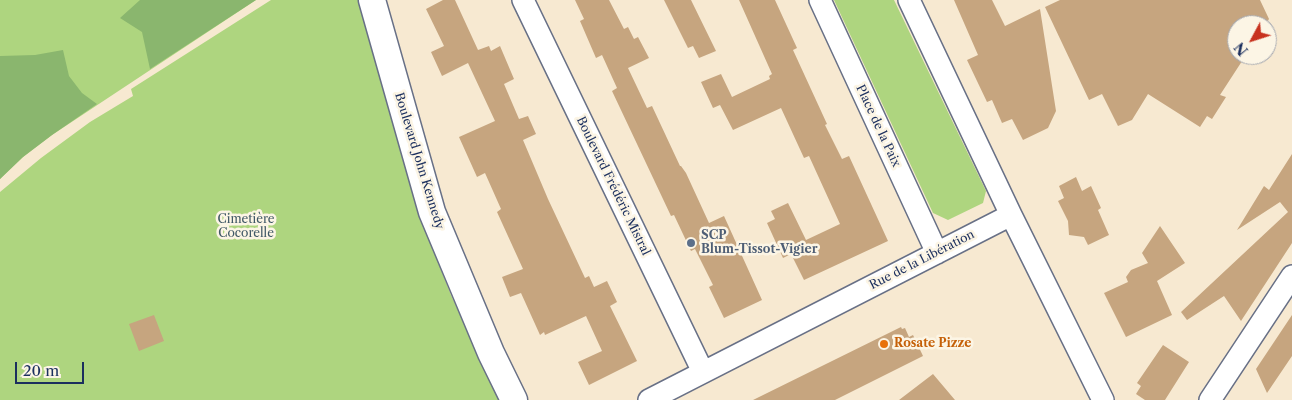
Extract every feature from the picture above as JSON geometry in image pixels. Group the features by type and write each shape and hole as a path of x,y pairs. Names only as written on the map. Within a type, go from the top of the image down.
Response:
{"street":[{"name":"Boulevard John Kennedy","path":"372,0 432,212 491,353 514,400"},
{"name":"Boulevard Frédéric Mistral","path":"522,0 703,372"},
{"name":"Place de la Paix","path":"820,0 936,253"},
{"path":"909,0 1011,215 1103,400"},
{"name":"Rue de la Libération","path":"649,400 1011,215"},
{"path":"1210,400 1292,276"}],"green space":[{"path":"0,0 256,0 52,135 23,157 0,179"},
{"path":"140,0 256,0 150,69 142,32 120,18"},
{"name":"Cimetière Cocorelle","path":"271,0 362,0 424,227 451,295 499,400 0,400 0,192 41,158 90,122 133,96 131,89"},
{"path":"834,0 894,0 986,191 983,203 948,220 933,213"},
{"path":"63,50 69,76 82,93 97,104 23,157 0,179 0,56 35,55"}],"building":[{"path":"443,0 455,0 478,50 489,46 491,51 500,46 514,79 504,84 519,119 528,116 536,134 523,140 548,199 585,278 589,276 594,287 607,281 617,302 610,306 637,361 589,385 578,362 602,351 586,316 545,335 544,332 540,335 521,293 510,297 502,277 523,269 497,212 501,209 485,173 477,177 459,137 495,121 468,63 442,76 431,52 444,46 426,9"},
{"path":"575,0 609,0 624,29 628,27 634,39 638,37 649,58 628,68 647,108 652,106 709,223 724,216 762,300 724,318 709,287 713,285 695,249 691,251 674,215 671,216 612,91 617,88 602,55 596,58 580,21 584,19"},
{"path":"664,0 691,0 716,51 699,58 693,46 688,48"},
{"path":"739,0 775,0 797,48 793,50 827,124 825,125 842,159 849,156 888,241 804,280 791,254 783,258 767,223 775,219 771,211 788,203 806,240 840,224 809,156 804,158 781,108 733,130 720,105 713,108 701,82 721,74 732,97 770,79 769,76 772,74"},
{"path":"954,0 992,0 1005,26 1040,9 1056,111 1048,128 1023,140 1012,119 1002,123 992,100 987,102 967,60 978,55"},
{"path":"1060,0 1260,0 1267,15 1227,15 1227,65 1240,65 1220,95 1226,97 1212,119 1207,116 1200,127 1148,94 1132,120 1118,126 1102,94 1089,100 1045,7"},
{"path":"1292,154 1292,243 1241,321 1224,296 1187,320 1181,312 1288,212 1280,202 1237,230 1264,186 1269,190"},
{"path":"1076,177 1082,191 1091,186 1101,208 1098,210 1109,235 1088,245 1084,237 1069,235 1068,221 1058,201 1064,198 1059,186"},
{"path":"1160,226 1185,263 1157,281 1172,315 1126,337 1104,293 1128,282 1126,277 1131,270 1148,263 1142,253"},
{"path":"154,315 164,341 139,351 129,324"},
{"path":"1292,315 1292,356 1267,393 1256,369"},
{"path":"901,327 902,329 905,328 909,337 913,335 923,356 835,400 753,400"},
{"path":"1163,345 1189,362 1165,400 1145,400 1136,394 1141,386 1137,383"},
{"path":"933,374 955,400 899,400"}],"place":[{"name":"SCP Blum-Tissot-Vigier","path":"691,243"},
{"name":"Rosate Pizze","path":"884,344"}]}
